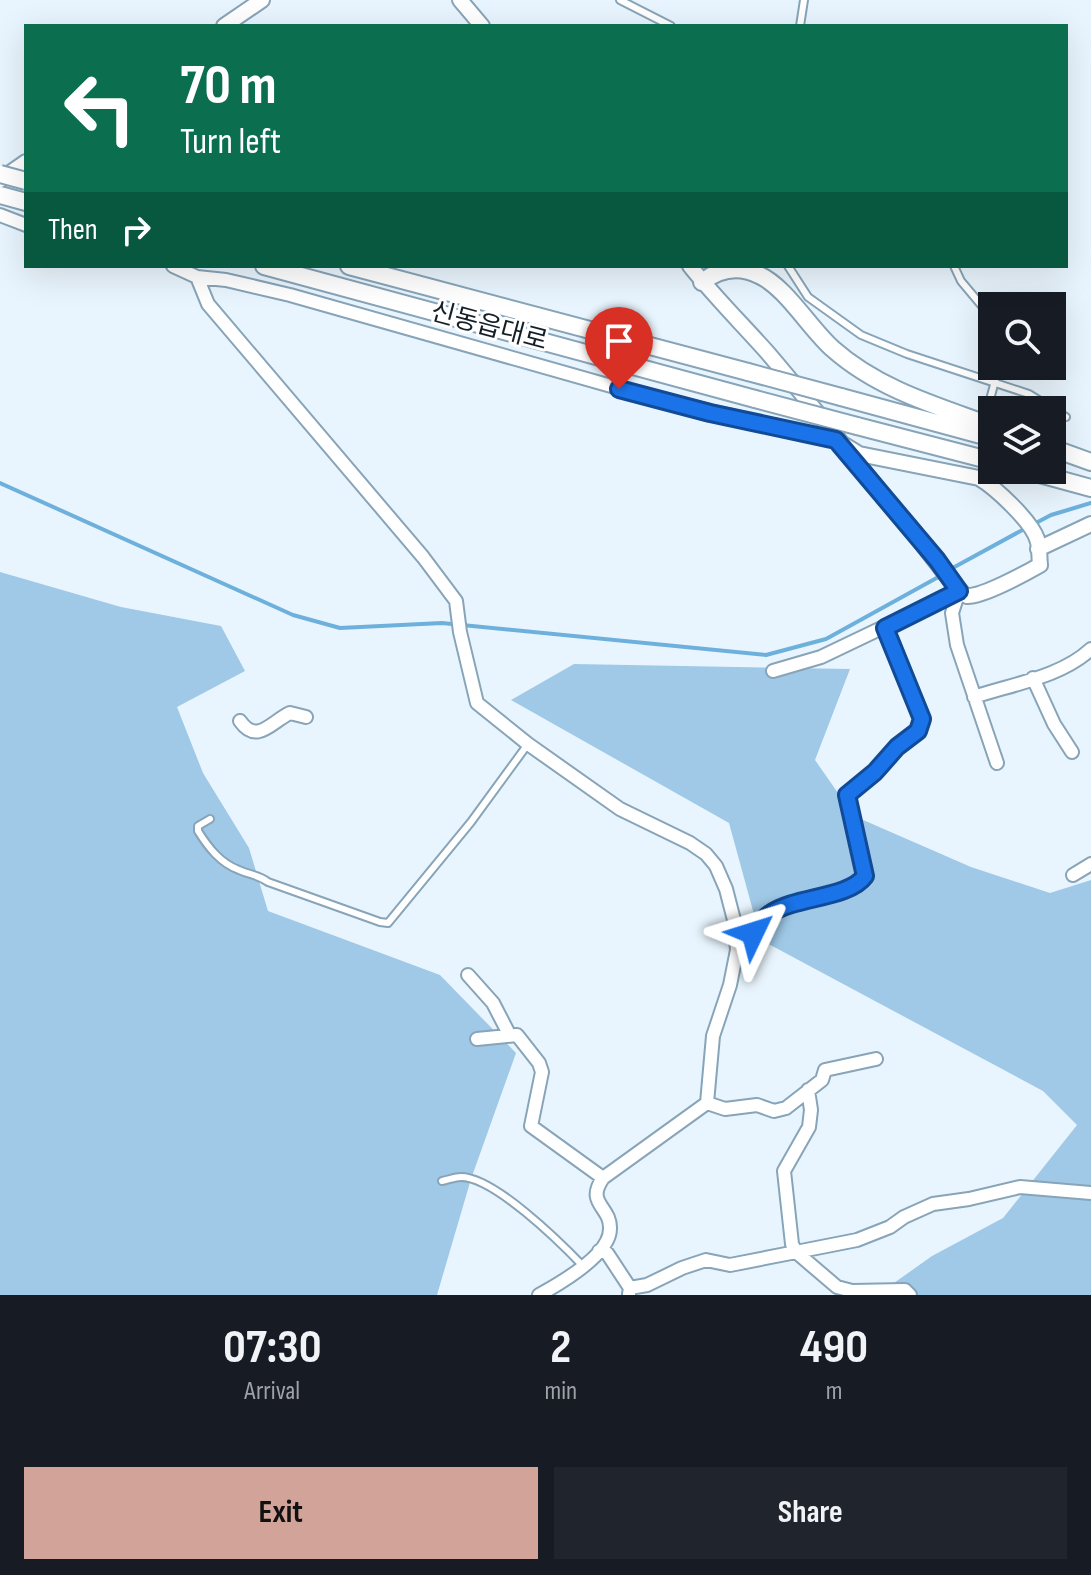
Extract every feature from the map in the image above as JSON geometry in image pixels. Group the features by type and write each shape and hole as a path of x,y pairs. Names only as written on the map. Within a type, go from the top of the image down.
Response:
{"main road":[{"path":"0,177 24,181"},
{"path":"0,195 24,201"},
{"name":"신동읍대로","path":"271,268 857,426 978,466"},
{"name":"신동읍대로","path":"357,268 978,434"},
{"path":"702,282 725,269 742,269 762,276 779,290 831,348 855,367 893,389 978,421"},
{"path":"1066,455 1091,463"}],"street":[{"path":"227,24 262,0"},
{"path":"460,0 480,24"},
{"path":"0,177 24,163"},
{"path":"0,215 24,224"},
{"path":"177,268 197,277 226,280 290,295 650,397 836,440 859,454 978,467"},
{"path":"692,268 768,354 965,596 1002,585 1040,565 1038,543 995,484"},
{"path":"197,277 208,304 423,557 456,601 477,703 528,744 620,809 706,854 716,866 726,889 737,950 730,985 713,1036 707,1103 603,1178 596,1189 596,1196 610,1229 599,1251 568,1279 539,1295"},
{"path":"1038,543 1091,524"},
{"path":"773,671 821,657 885,628 957,588"},
{"path":"957,588 953,625 960,656 997,763"},
{"path":"737,950 768,915 800,900 843,890 862,881 865,876 847,795 918,731 922,719 885,628"},
{"path":"974,697 1071,663 1091,649"},
{"path":"1033,678 1054,724 1072,752"},
{"path":"240,721 253,732 265,729 290,713 306,717"},
{"path":"1073,875 1091,864"},
{"path":"468,975 493,1003 509,1034"},
{"path":"477,1039 517,1035 539,1063 542,1072 531,1126 603,1178"},
{"path":"707,1103 725,1109 757,1105 774,1111 786,1108 822,1080 825,1070 876,1059"},
{"path":"808,1090 811,1110 809,1127 784,1171 792,1244 796,1252 837,1287 852,1291 905,1290 910,1295"},
{"path":"599,1251 607,1253 629,1291 706,1260 730,1265 857,1240 933,1204 1020,1187 1091,1193"}],"lane":[{"path":"620,0 667,24"},
{"path":"800,24 804,0"},
{"path":"789,268 808,297 861,335 907,354 1032,396"},
{"path":"955,268 961,281 978,301"},
{"path":"991,396 995,381"},
{"path":"210,819 198,826 198,831 216,856 235,869 260,875 268,882 388,923 471,822 528,744"},
{"path":"442,1181 463,1177 488,1187 553,1235 583,1266"}],"shaded area":[{"path":"0,572 121,607 221,626 245,671 177,707 203,773 249,848 268,911 440,975 516,1053 471,1179 437,1295 0,1295"},
{"path":"574,664 850,669 815,760 854,816 971,867 1050,893 1091,880 1091,1295 877,1295 932,1256 1003,1218 1077,1125 1043,1091 761,940 729,823 511,700"}],"waterway":[{"path":"0,483 293,615 340,628 442,623 766,655 826,639 942,575"},
{"path":"1034,524 1051,515 1091,503"},
{"path":"949,570 1026,528"}],"route":[{"path":"619,389 710,413 836,440 937,560 959,591 885,628 922,719 918,731 847,795 865,870 862,881 843,890 800,900 779,909 768,915 753,933"}]}
